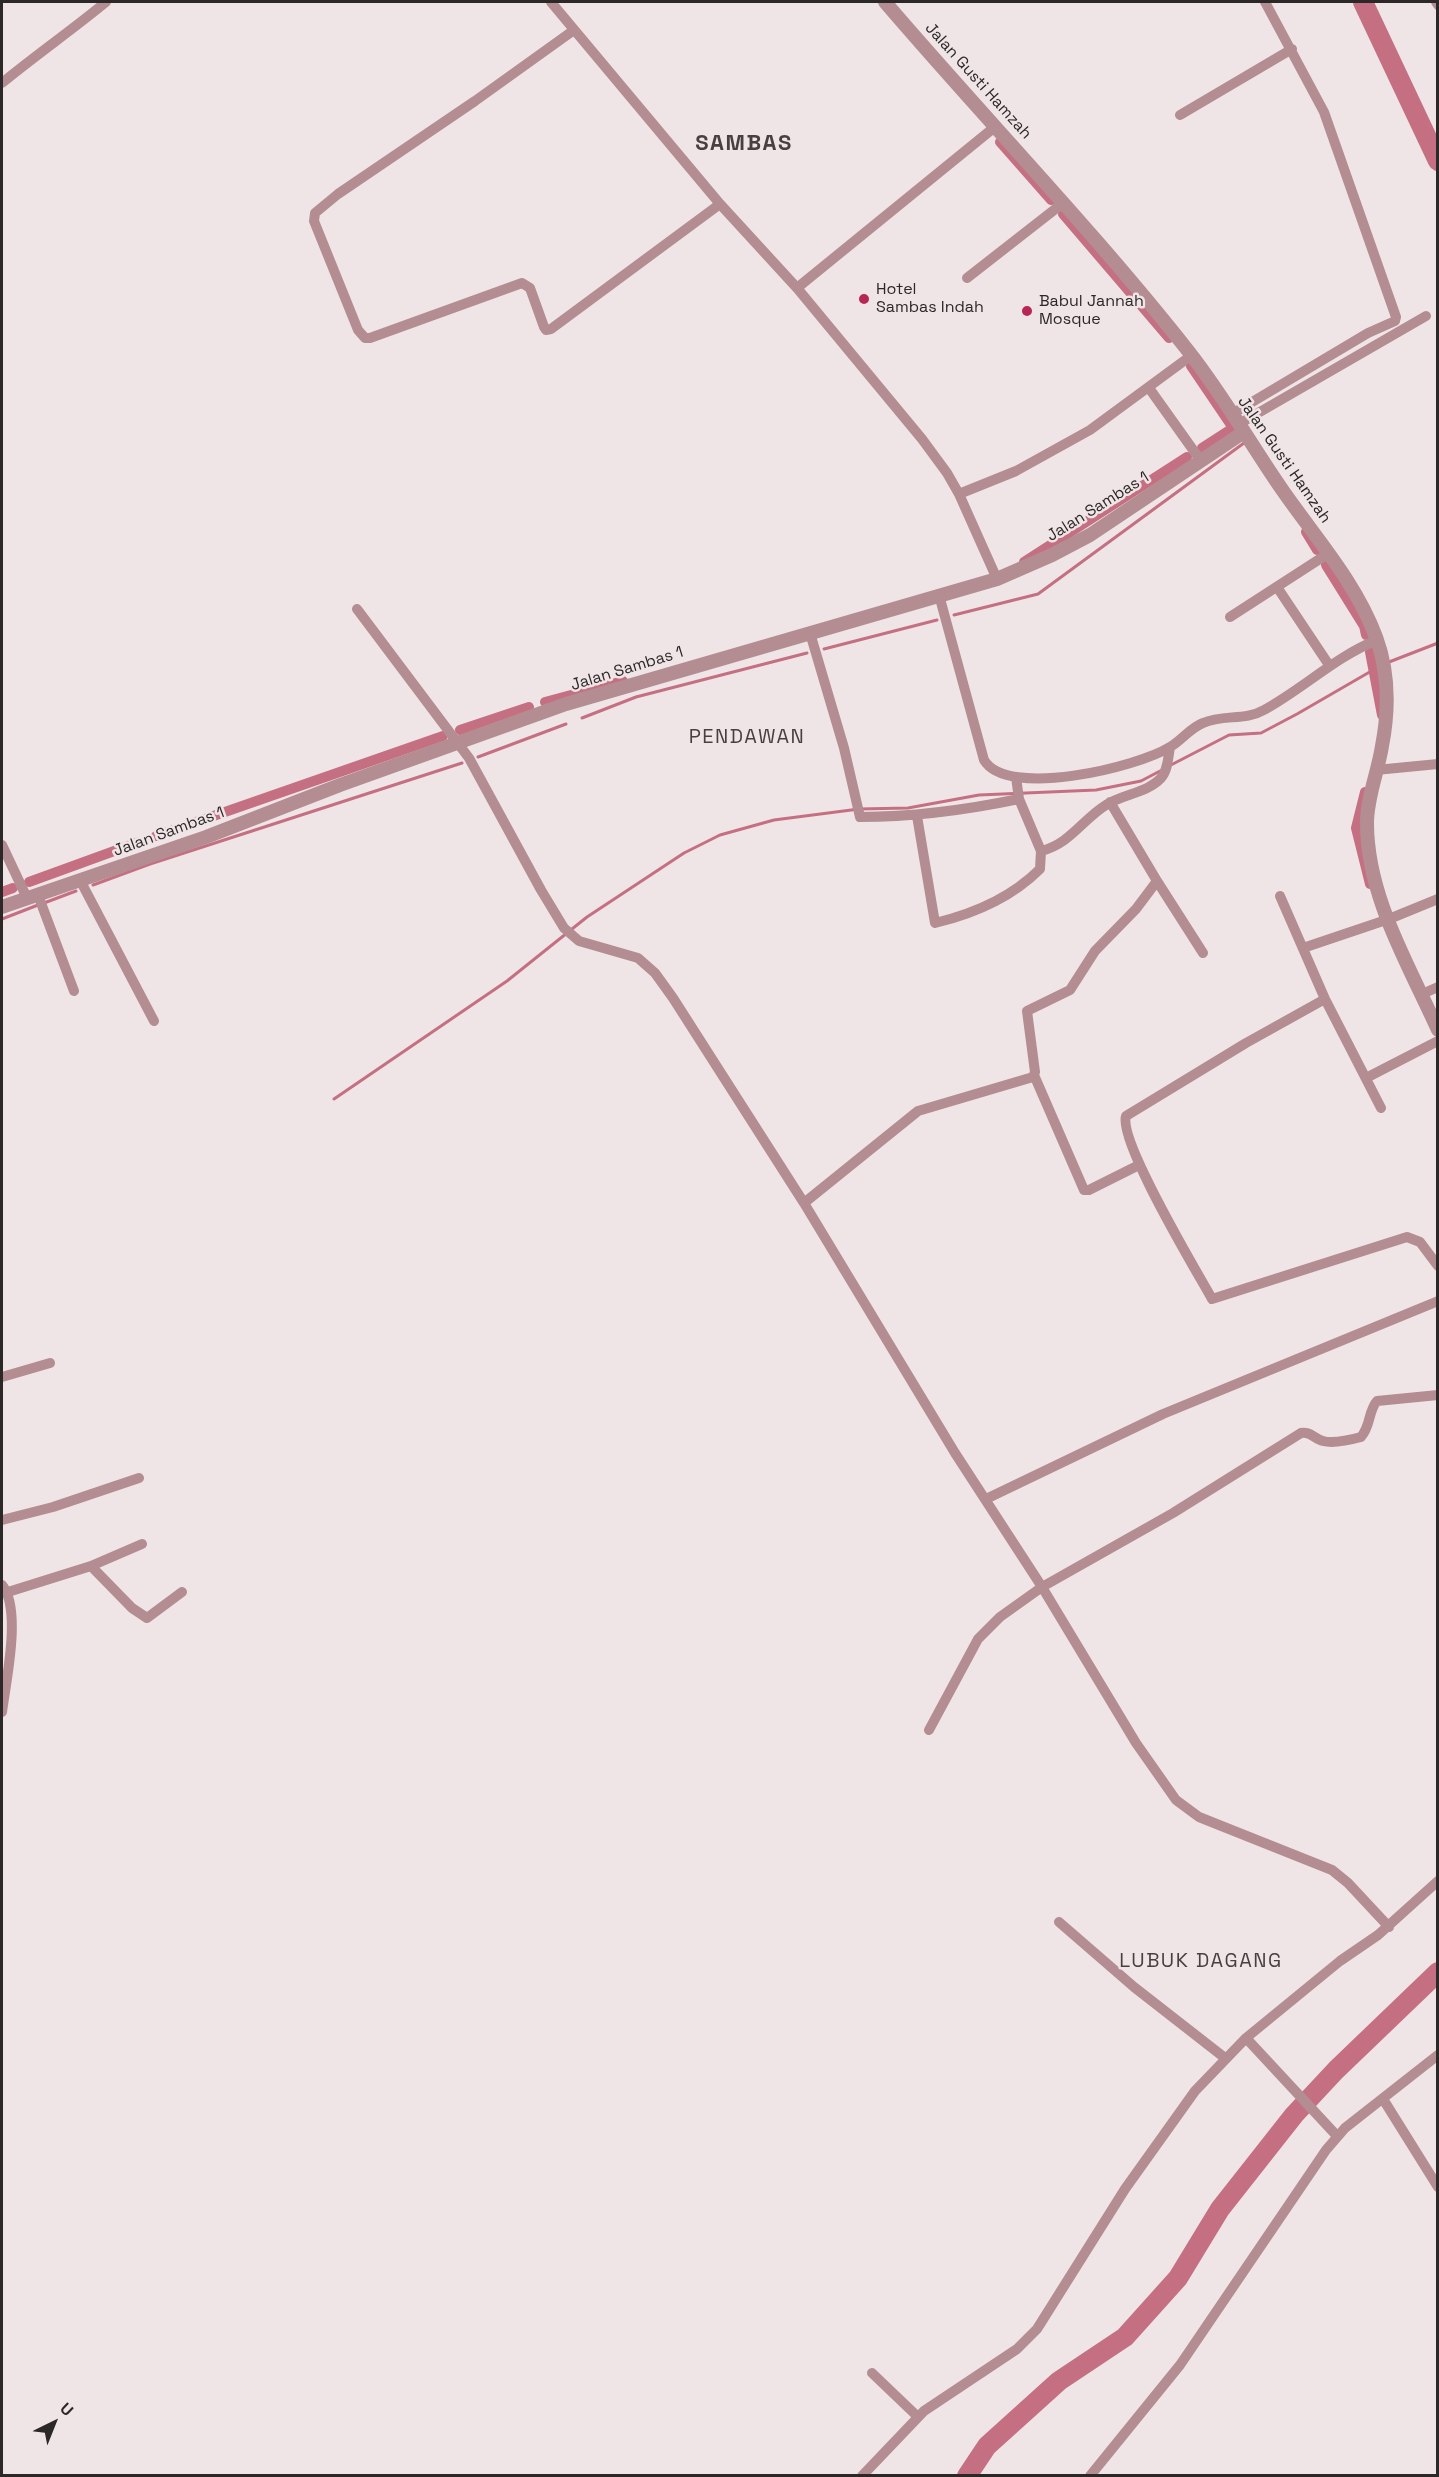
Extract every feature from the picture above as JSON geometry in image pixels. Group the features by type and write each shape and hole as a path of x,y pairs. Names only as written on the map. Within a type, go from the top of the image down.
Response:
{"street":[{"path":"2,83 106,2"},
{"path":"551,2 720,204 797,288 922,439 959,494 997,579"},
{"name":"Jalan Gusti Hamzah","path":"885,2 1063,203 1192,355 1281,488 1329,553 1361,605 1378,645 1385,678 1386,713 1382,747 1367,820 1368,848 1376,886 1437,1030"},
{"path":"1238,423 1368,333 1396,320 1324,112 1265,2"},
{"path":"574,30 475,101 338,194 315,213 314,221 358,330 366,339 370,338 522,283 530,288 544,327 546,330 551,329 720,204"},
{"path":"1180,115 1292,49"},
{"path":"797,288 996,126"},
{"path":"968,278 1063,203"},
{"path":"1238,423 1426,316"},
{"path":"959,494 1016,471 1090,430 1192,355"},
{"path":"1149,388 1201,461"},
{"name":"Jalan Sambas 1","path":"2,907 206,837 458,742 610,690 997,579 1052,555 1090,535 1201,461 1238,423"},
{"path":"1230,617 1329,553"},
{"path":"1277,587 1329,665"},
{"path":"939,596 984,760 995,771 1016,780 1088,774 1169,752 1201,723 1216,719 1241,718 1263,711 1329,665 1378,645"},
{"path":"357,609 469,758 541,890 568,932 579,941 638,958 655,973 804,1203 955,1453 1042,1587 1136,1743 1183,1807 1199,1817 1332,1870 1348,1883 1389,1927"},
{"path":"810,633 860,817 917,816 954,812 1019,797"},
{"path":"1041,850 1059,845 1110,802 1156,783 1166,771 1169,752"},
{"path":"1376,770 1437,764"},
{"path":"917,816 935,923 971,913 1010,891 1040,869 1041,850 1019,797 1016,780"},
{"path":"1110,802 1203,953"},
{"path":"2,845 50,926 74,991"},
{"path":"80,880 154,1021"},
{"path":"1139,1165 1089,1190 1084,1190 1034,1075 1027,1011 1070,990 1095,951 1136,909 1157,881"},
{"path":"1280,896 1325,999 1381,1108"},
{"path":"1303,948 1389,919 1437,899"},
{"path":"1422,994 1437,987"},
{"path":"1325,999 1246,1043 1126,1116 1125,1129 1139,1165 1212,1299 1403,1237 1411,1237 1420,1242 1437,1266"},
{"path":"1366,1078 1437,1041"},
{"path":"804,1203 918,1111 1028,1079 1034,1075"},
{"path":"986,1499 1163,1414 1437,1301"},
{"path":"2,1377 50,1364"},
{"path":"929,1730 978,1639 1000,1617 1042,1587 1173,1513 1301,1432 1308,1432 1328,1442 1355,1438 1365,1433 1371,1410 1377,1401 1437,1395"},
{"path":"2,1520 53,1507 139,1478"},
{"path":"2,1712 10,1645 11,1604 4,1588 92,1566 142,1544"},
{"path":"92,1566 132,1608 147,1617 182,1592"},
{"path":"862,2475 917,2416 1029,2339 1064,2288 1125,2189 1195,2091 1225,2058 1246,2038 1356,1950 1389,1927 1437,1881"},
{"path":"1059,1922 1134,1987 1225,2058"},
{"path":"1246,2038 1337,2136"},
{"path":"1090,2475 1180,2365 1337,2136 1437,2055"},
{"path":"1383,2099 1437,2187"},
{"path":"872,2373 917,2416"}],"waterway":[{"path":"1363,2 1438,161"},
{"path":"1000,142 1051,200"},
{"path":"1063,214 1169,338"},
{"path":"1191,366 1233,428 1202,448"},
{"path":"954,615 1038,594 1244,443"},
{"path":"1024,562 1187,457"},
{"path":"1306,532 1317,550"},
{"path":"1326,565 1364,626 1366,635"},
{"path":"824,649 937,620"},
{"path":"1389,662 1438,643"},
{"path":"1370,652 1382,715"},
{"path":"582,718 636,697 807,653"},
{"path":"1169,766 1229,735 1261,733 1380,666"},
{"path":"545,702 623,681"},
{"path":"460,730 529,707"},
{"path":"478,757 566,724"},
{"path":"156,836 443,736"},
{"path":"93,885 150,864 462,763"},
{"path":"334,1099 507,981 587,917 684,853 720,835 774,820 859,809 908,808 979,795 1096,790 1141,781 1160,771"},
{"path":"1365,792 1356,828 1370,884"},
{"path":"29,882 139,842"},
{"path":"2,892 13,888"},
{"path":"44,903 76,891"},
{"path":"2,919 38,905"},
{"path":"967,2476 987,2446 1059,2381 1125,2337 1178,2278 1220,2209 1294,2115 1336,2070 1438,1972"}],"place":[{"name":"Hotel Sambas Indah","path":"864,299"},
{"name":"Babul Jannah Mosque","path":"1027,311"}],"district":[{"name":"SAMBAS","path":"744,144"},
{"name":"PENDAWAN","path":"747,738"},
{"name":"LUBUK DAGANG","path":"1201,1962"}]}
